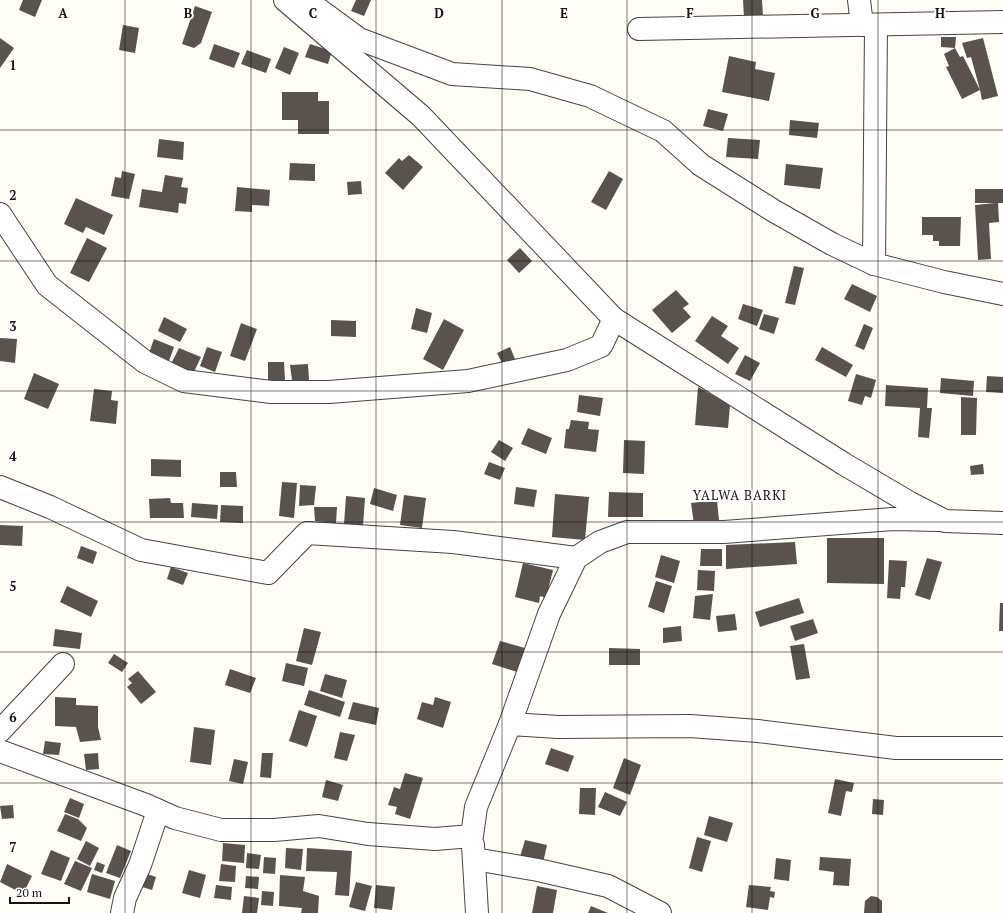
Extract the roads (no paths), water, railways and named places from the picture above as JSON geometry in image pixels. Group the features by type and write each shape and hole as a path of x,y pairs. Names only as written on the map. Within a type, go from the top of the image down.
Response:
{"street":[{"path":"285,0 421,116 614,319 844,464 910,503 945,521"},
{"path":"306,0 359,39 452,74 530,79 590,96 663,131 701,165 774,211 832,244 874,264 944,282 1003,294"},
{"path":"859,0 869,25 874,264"},
{"path":"639,29 1003,22"},
{"path":"0,214 47,285 145,362 184,381 271,392 329,392 468,382 567,360 601,346 614,319"},
{"path":"0,487 50,507 141,550 268,572 307,533 453,542 576,558"},
{"path":"477,913 475,859 472,836 476,807 510,724 549,614 576,558 600,542 628,532 724,532 893,519 1003,523"},
{"path":"0,731 63,664"},
{"path":"510,724 558,727 690,726 758,731 896,748 1003,748"},
{"path":"0,751 175,818 221,830 274,830 319,826 368,834 435,840 472,836"},
{"path":"122,913 125,898 140,865 158,811"},
{"path":"475,859 538,870 608,886 660,913"}],"district":[{"name":"YALWA BARKI","path":"740,495"}]}
